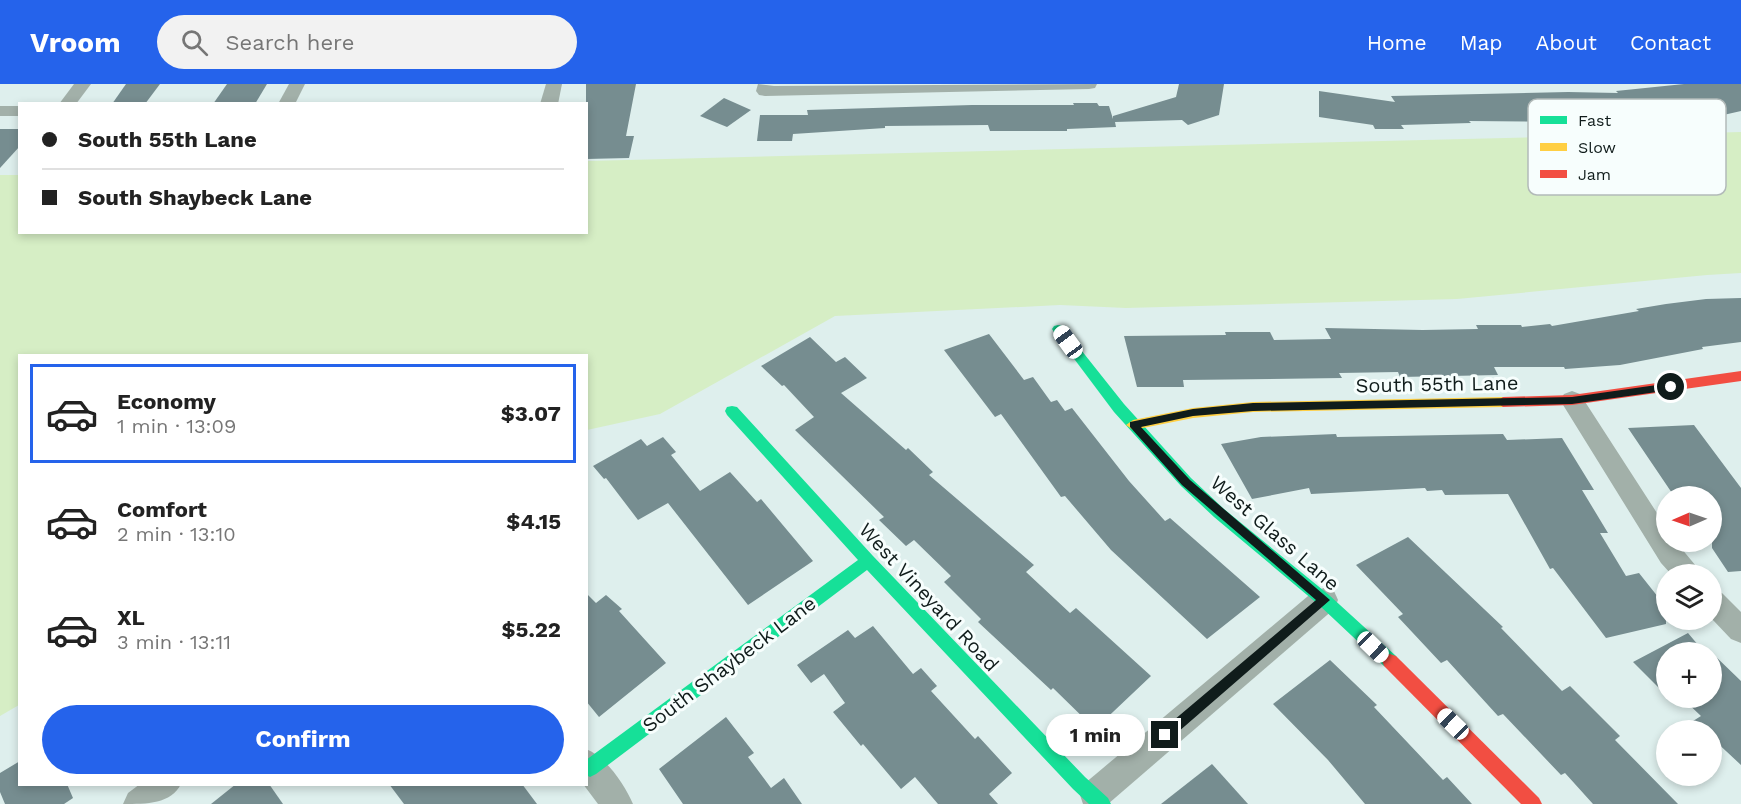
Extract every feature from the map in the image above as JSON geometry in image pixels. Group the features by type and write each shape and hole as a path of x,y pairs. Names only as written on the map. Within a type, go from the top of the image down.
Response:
{"street":[{"path":"69,102 83,84"},
{"path":"287,102 297,84"},
{"path":"550,102 555,84"},
{"path":"765,88 1089,84"},
{"path":"0,111 18,111"},
{"name":"West Glass Lane","path":"1058,329 1087,370 1186,483 1324,600 1533,804"},
{"name":"South 55th Lane","path":"1133,425 1193,413 1253,407 1572,400 1741,376"},
{"path":"1572,400 1670,555 1678,564"},
{"name":"West Vineyard Road","path":"732,411 868,561 1079,783 1098,800"},
{"name":"South Shaybeck Lane","path":"588,766 868,561"},
{"path":"1098,800 1324,600"},
{"path":"1722,612 1741,630"},
{"path":"588,766 617,804"},
{"path":"139,804 163,786"}],"green space":[{"path":"1726,132 1741,132 1741,273 1457,299 1126,308 1060,305 835,316 660,414 588,430 588,354 18,354 18,706 0,716 0,175 18,175 18,234 588,234 588,161 1528,137 1528,195 1726,195"}],"building":[{"path":"126,84 160,84 146,102 113,102"},
{"path":"227,84 267,84 256,102 214,102"},
{"path":"586,84 636,84 626,136 634,136 629,158 588,159 588,102 586,102"},
{"path":"1179,84 1224,84 1219,115 1188,125 1182,120 1115,122 1116,127 1067,129 1067,131 990,131 988,125 885,126 885,128 793,134 792,141 757,141 760,115 808,115 807,110 1097,103 1099,106 1109,106 1113,119 1113,116 1176,97"},
{"path":"1684,84 1741,84 1741,111 1726,114 1726,99 1528,99 1528,122 1469,121 1471,123 1401,125 1404,129 1375,129 1373,125 1319,117 1319,91 1395,102 1391,96 1618,93 1616,91"},
{"path":"724,98 751,110 727,127 700,116"},
{"path":"0,129 18,129 18,148 0,168"},
{"path":"1741,298 1741,342 1702,347 1703,349 1620,365 1565,369 1564,367 1494,367 1498,375 1400,377 1398,372 1339,373 1342,378 1183,380 1184,387 1137,387 1124,336 1270,332 1274,340 1331,339 1325,328 1423,330 1478,329 1476,325 1521,325 1522,327 1550,324 1552,326 1666,304"},
{"path":"989,334 1024,380 1033,377 1051,402 1057,400 1065,411 1072,408 1129,481 1165,521 1170,518 1260,597 1207,639 1111,550 1065,496 1061,497 1001,414 995,417 944,350"},
{"path":"810,337 836,362 845,357 867,378 841,393 906,450 908,448 933,472 929,475 1034,565 1026,572 1070,613 1076,608 1151,676 1095,729 1053,688 1051,690 978,622 981,619 944,582 951,576 914,540 906,546 879,520 884,517 795,430 814,417 784,385 782,386 761,366"},
{"path":"1694,425 1741,488 1741,571 1728,572 1715,552 1722,552 1722,486 1667,486 1628,428"},
{"path":"1336,434 1337,437 1503,434 1507,440 1562,438 1594,490 1582,490 1608,533 1600,533 1626,576 1639,573 1656,594 1656,626 1606,638 1553,568 1550,569 1508,494 1445,495 1442,490 1427,491 1425,488 1311,494 1309,488 1252,499 1221,444 1261,437"},
{"path":"663,437 676,452 671,455 700,491 730,472 757,502 761,499 813,561 748,605 668,503 638,520 606,478 604,479 593,466 641,439 647,446"},
{"path":"1408,537 1503,627 1501,628 1562,691 1570,686 1620,736 1615,740 1656,782 1656,786 1660,786 1678,804 1593,804 1565,773 1561,775 1503,714 1498,716 1447,660 1441,663 1398,617 1403,614 1356,565"},
{"path":"588,595 596,603 606,595 622,609 619,611 666,663 599,717 588,703"},
{"path":"873,626 913,674 921,668 937,686 931,691 975,739 978,736 1012,773 989,794 998,804 938,804 915,777 901,789 833,712 845,703 824,674 811,683 797,665 848,630 855,638"},
{"path":"1688,633 1696,642 1671,642"},
{"path":"1656,650 1656,685 1633,662"},
{"path":"1330,660 1377,705 1374,707 1443,780 1447,777 1472,804 1365,804 1328,760 1273,704"},
{"path":"1722,663 1741,681 1741,765 1722,747 1722,720 1695,720 1701,716 1693,708 1722,708"},
{"path":"726,717 754,753 748,757 771,788 784,778 802,804 683,804 659,769"},
{"path":"18,762 18,786 68,786 73,798 64,804 5,804 0,792 0,773"},
{"path":"1212,764 1248,804 1161,804"},
{"path":"234,786 270,786 283,804 211,804"},
{"path":"390,786 524,786 537,804 404,804"}],"traffic: fast":[{"path":"1058,329 1119,408 1186,482 1219,513 1324,600 1390,661"},
{"path":"732,411 868,561 1079,783 1102,804"},
{"path":"590,768 868,561"}],"traffic: slow":[{"path":"1133,425 1193,413 1253,407 1503,402"}],"traffic: jam":[{"path":"1503,402 1572,400 1741,376"},
{"path":"1390,661 1533,804"}],"route":[{"path":"1165,735 1324,600 1186,483 1133,425 1223,409 1572,400 1671,387"}]}
